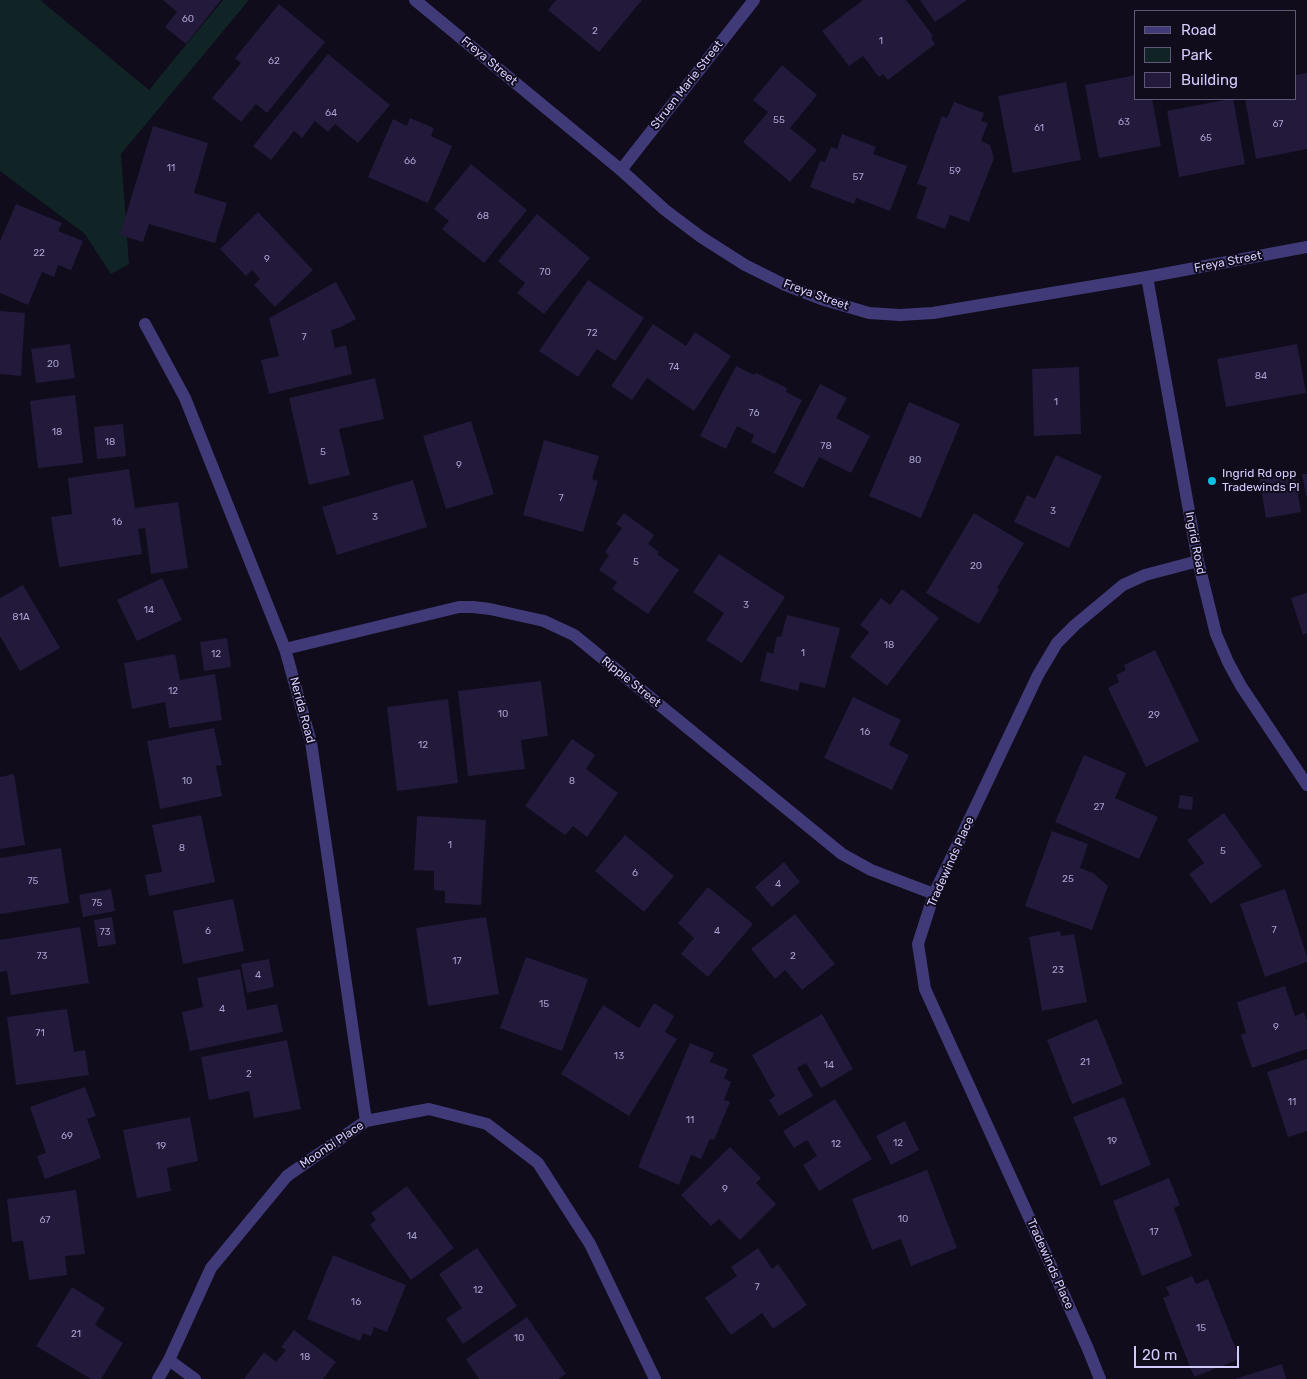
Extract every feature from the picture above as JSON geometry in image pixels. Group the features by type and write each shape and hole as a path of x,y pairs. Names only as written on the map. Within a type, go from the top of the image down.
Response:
{"street":[{"name":"Freya Street","path":"416,0 621,170 665,210 701,237 745,265 785,285 821,299 869,313 900,316 933,313 1147,277 1307,247"},
{"name":"Struen Marie Street","path":"621,170 754,0"},
{"name":"Ingrid Road","path":"1147,277 1198,561 1216,634 1241,686 1307,785"},
{"name":"Nerida Road","path":"145,324 185,398 285,649 311,742 366,1121"},
{"name":"Tradewinds Place","path":"1100,1379 1048,1259 925,989 918,944 934,894 1038,675 1057,643 1075,625 1123,585 1145,575 1198,561"},
{"name":"Ripple Street","path":"285,649 458,607 490,609 544,622 580,640 842,854 871,870 934,894"},
{"name":"Moonbi Place","path":"158,1379 169,1360 211,1268 287,1176 366,1121 429,1109 487,1124 538,1162 590,1244 655,1379"},
{"path":"169,1360 195,1379"}],"green space":[{"path":"0,0 40,0 149,90 223,0 249,0 121,154 129,264 111,274 85,234 0,171"}],"building":[{"path":"163,0 221,0 186,44 165,27 177,12"},
{"path":"556,0 642,0 599,52 548,10"},
{"path":"863,0 906,0 933,36 931,38 935,44 888,80 883,74 879,77 863,56 849,66 822,31"},
{"path":"920,0 967,0 935,22"},
{"path":"279,4 325,42 267,113 256,104 241,122 212,98 241,63 235,58"},
{"path":"328,54 390,105 358,143 335,124 328,132 315,121 302,138 294,131 271,160 253,146"},
{"path":"782,65 817,95 790,128 817,150 790,182 743,142 768,112 753,100"},
{"path":"1307,73 1307,149 1256,159 1245,100 1297,100 1297,75"},
{"path":"1134,75 1134,100 1152,100 1161,146 1099,158 1085,85"},
{"path":"1066,82 1081,160 1013,173 998,96"},
{"path":"1233,100 1245,164 1179,177 1167,111"},
{"path":"954,102 984,113 981,121 988,123 981,141 990,145 994,158 969,222 950,215 945,229 916,218 927,187 917,184 942,116 947,118"},
{"path":"410,118 434,128 431,136 452,146 428,203 368,177 393,119 407,126"},
{"path":"153,126 208,143 194,193 227,203 215,243 149,224 143,242 120,235"},
{"path":"842,134 876,147 873,154 907,166 890,211 856,198 854,204 810,187 820,161 825,162 831,147 837,149"},
{"path":"471,164 527,210 484,263 442,229 449,221 434,209"},
{"path":"16,204 62,223 58,231 83,241 71,270 58,265 54,277 42,272 28,305 0,293 0,241"},
{"path":"258,212 313,270 275,307 254,285 260,279 252,270 246,276 220,249"},
{"path":"537,214 590,258 544,314 517,293 525,283 498,261"},
{"path":"588,280 644,318 615,361 597,349 578,377 539,351"},
{"path":"336,282 356,319 331,330 335,348 346,345 352,374 269,394 261,360 279,356 269,318"},
{"path":"0,311 25,313 21,376 0,374"},
{"path":"653,324 686,346 695,332 731,356 694,411 647,378 632,400 611,386"},
{"path":"70,344 75,378 36,383 31,349"},
{"path":"1297,344 1306,393 1226,407 1217,359"},
{"path":"736,366 787,388 786,392 802,400 775,454 751,442 754,435 737,426 726,449 700,436"},
{"path":"1079,367 1081,434 1034,436 1032,369"},
{"path":"375,378 384,419 339,429 350,475 309,485 289,398"},
{"path":"820,384 847,398 836,418 870,436 851,473 819,457 803,488 774,473"},
{"path":"75,395 83,463 38,468 30,401"},
{"path":"909,402 960,424 921,518 869,496"},
{"path":"471,421 494,494 446,509 423,436"},
{"path":"123,424 126,456 97,459 94,427"},
{"path":"544,440 599,456 592,479 598,481 583,532 523,515"},
{"path":"1056,455 1102,476 1069,548 1014,522 1027,495 1035,499"},
{"path":"129,469 135,508 178,502 188,568 151,574 145,528 138,529 142,554 59,567 51,517 72,514 68,478"},
{"path":"1294,472 1301,512 1266,518 1259,478"},
{"path":"1302,474 1307,474 1307,495 1306,495"},
{"path":"413,480 427,527 337,555 322,507"},
{"path":"624,513 654,535 648,544 659,552 657,554 679,570 648,614 612,589 617,582 599,570 609,555 605,552 622,528 616,524"},
{"path":"974,513 1024,543 997,588 999,590 979,624 926,593"},
{"path":"719,554 785,597 742,663 706,640 724,613 693,592"},
{"path":"162,578 182,620 137,641 117,600"},
{"path":"23,585 60,648 20,671 0,636 0,598"},
{"path":"902,589 939,618 887,686 850,657 869,632 860,625 881,598 890,605"},
{"path":"1307,593 1307,633 1303,635 1291,598"},
{"path":"787,615 840,628 825,688 800,682 798,691 760,681 767,652 773,654 777,636 781,637"},
{"path":"227,638 231,667 204,671 200,642"},
{"path":"1155,650 1199,741 1146,767 1108,688 1119,682 1116,675 1126,670 1124,665"},
{"path":"175,654 180,680 215,674 222,720 169,728 165,702 132,709 124,663"},
{"path":"541,681 548,736 521,740 525,769 468,776 458,691"},
{"path":"853,697 901,720 889,745 909,755 892,790 824,758"},
{"path":"448,699 458,783 397,791 387,707"},
{"path":"214,728 222,765 216,766 222,796 160,809 147,741"},
{"path":"572,739 595,755 586,769 618,793 587,837 573,826 565,835 525,806"},
{"path":"1084,755 1126,773 1115,798 1158,817 1139,859 1055,822"},
{"path":"14,774 25,845 0,849 0,777"},
{"path":"1180,795 1193,797 1192,810 1178,808"},
{"path":"1224,813 1262,866 1211,904 1189,874 1204,863 1187,840"},
{"path":"201,815 215,882 149,896 145,875 162,872 152,825"},
{"path":"417,816 486,820 481,905 445,903 445,891 434,890 434,871 414,870"},
{"path":"1052,831 1088,844 1080,868 1093,873 1108,886 1092,930 1025,906"},
{"path":"625,835 674,876 644,912 595,871"},
{"path":"61,848 69,903 0,914 0,858"},
{"path":"784,862 800,882 772,907 755,887"},
{"path":"708,887 753,924 708,977 681,954 694,938 678,923"},
{"path":"111,889 115,911 83,917 79,895"},
{"path":"1285,889 1307,962 1265,977 1240,904"},
{"path":"233,899 244,951 183,964 173,911"},
{"path":"795,914 835,964 802,990 785,970 775,979 751,949"},
{"path":"112,917 116,944 98,947 94,920"},
{"path":"486,917 499,994 428,1006 416,928"},
{"path":"80,927 89,983 11,995 7,971 0,972 0,940"},
{"path":"1060,931 1061,936 1074,934 1087,1002 1042,1011 1029,937"},
{"path":"526,957 588,979 562,1051 500,1028"},
{"path":"269,959 274,987 247,993 241,964"},
{"path":"240,969 247,1010 277,1004 283,1032 190,1051 182,1012 203,1007 197,978"},
{"path":"1285,986 1295,1016 1304,1012 1307,1021 1307,1049 1252,1068 1241,1035 1246,1033 1237,1002"},
{"path":"654,1003 674,1016 665,1032 677,1039 629,1116 561,1074 603,1005 639,1028"},
{"path":"67,1009 74,1052 85,1050 89,1075 16,1085 7,1017"},
{"path":"822,1014 853,1069 821,1088 806,1063 797,1068 813,1096 779,1116 769,1100 775,1096 752,1055"},
{"path":"1097,1019 1123,1084 1072,1104 1047,1040"},
{"path":"287,1040 301,1109 254,1118 249,1091 209,1100 201,1057"},
{"path":"690,1043 714,1053 710,1062 728,1069 724,1078 731,1082 724,1100 730,1102 714,1140 710,1139 701,1159 691,1155 679,1185 638,1167"},
{"path":"1307,1059 1307,1131 1288,1137 1267,1072"},
{"path":"85,1087 96,1116 87,1119 101,1158 45,1179 37,1156 46,1153 30,1107"},
{"path":"1124,1097 1151,1165 1101,1186 1073,1117"},
{"path":"835,1099 872,1159 819,1191 803,1165 817,1156 807,1140 794,1148 783,1131"},
{"path":"190,1117 198,1161 167,1168 171,1191 137,1198 123,1130"},
{"path":"905,1121 919,1150 891,1165 876,1136"},
{"path":"730,1147 761,1178 756,1183 776,1204 740,1240 719,1219 711,1226 681,1195"},
{"path":"927,1170 957,1248 911,1266 901,1239 872,1250 852,1199"},
{"path":"1169,1178 1180,1205 1174,1208 1192,1256 1142,1276 1113,1201"},
{"path":"407,1186 454,1248 411,1280 370,1225 376,1220 371,1213"},
{"path":"76,1190 85,1254 65,1256 67,1275 29,1280 23,1241 12,1242 7,1199"},
{"path":"477,1248 517,1306 463,1344 446,1319 462,1308 439,1274"},
{"path":"758,1248 772,1269 778,1264 807,1305 773,1329 762,1313 731,1335 705,1298 737,1276 731,1267"},
{"path":"333,1255 406,1285 387,1332 374,1327 371,1336 363,1333 360,1341 307,1319"},
{"path":"1192,1276 1196,1284 1208,1279 1240,1359 1194,1377 1163,1298 1170,1295 1166,1287"},
{"path":"72,1287 105,1308 95,1325 123,1343 101,1379 91,1379 36,1346"},
{"path":"527,1317 566,1374 558,1379 479,1379 466,1359"},
{"path":"294,1330 336,1362 323,1379 244,1379 264,1352 276,1362 286,1350 281,1347"},
{"path":"1282,1364 1286,1379 1235,1379"}],"place":[{"name":"Ingrid Rd opp Tradewinds Pl","path":"1212,481"}]}
